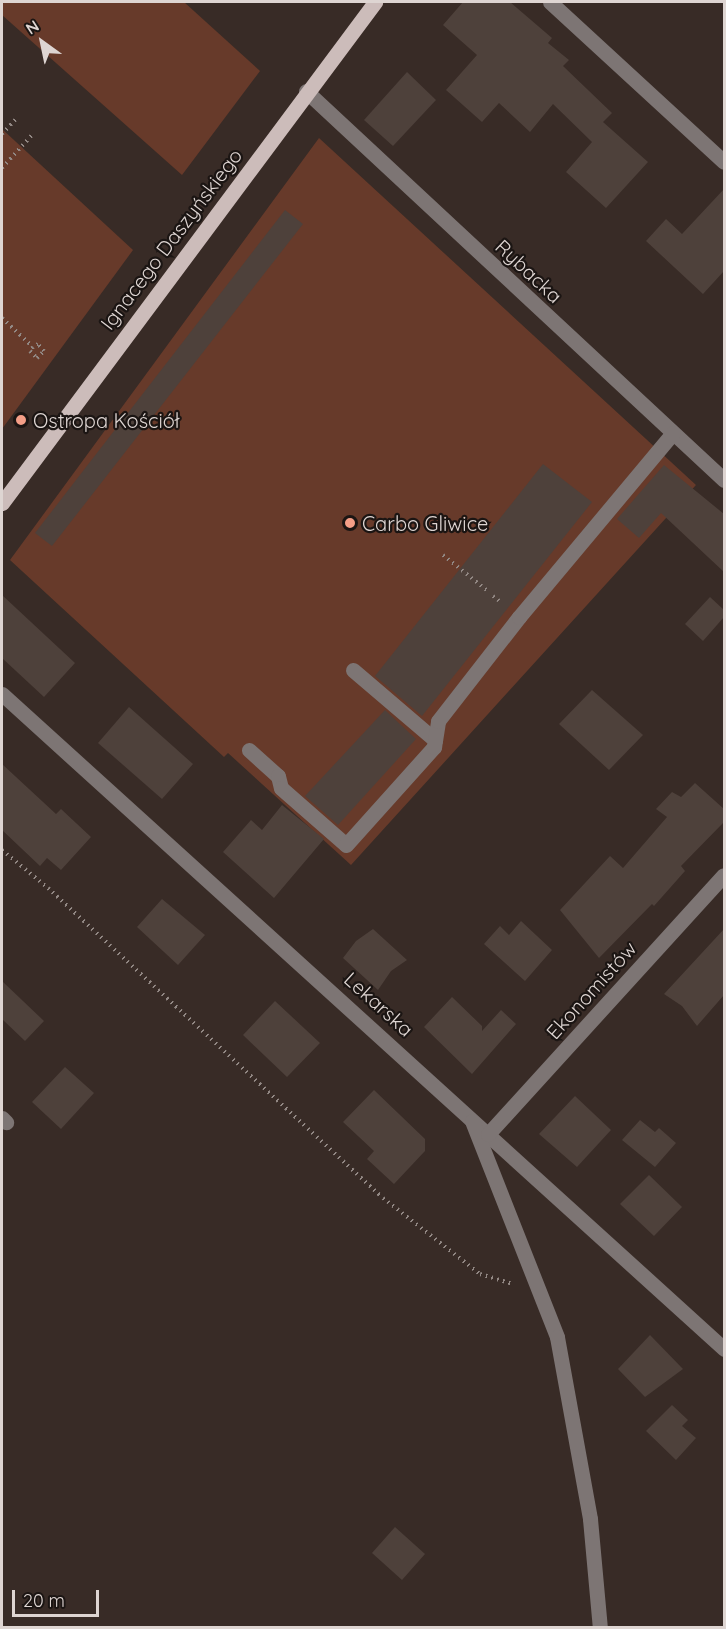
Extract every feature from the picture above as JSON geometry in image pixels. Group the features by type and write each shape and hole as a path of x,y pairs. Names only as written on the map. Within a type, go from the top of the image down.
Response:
{"main road":[{"name":"Ignacego Daszyńskiego","path":"2,503 306,91 375,2"}],"street":[{"path":"550,2 724,162"},
{"name":"Rybacka","path":"306,91 724,480"},
{"path":"249,750 278,776 281,788 346,845 434,747 438,721 519,617 673,433"},
{"path":"354,670 435,740"},
{"name":"Lekarska","path":"2,694 724,1349"},
{"name":"Ekonomistów","path":"488,1134 724,875"},
{"path":"469,1116 557,1337 590,1519 600,1628"}],"path":[{"path":"2,134 16,119"},
{"path":"2,168 32,135"},
{"path":"2,318 33,347"},
{"path":"443,555 489,592"},
{"path":"2,850 48,888 383,1198 480,1274 540,1293"}],"shaded area":[{"path":"2,2 184,2 260,71 182,175 2,15"},
{"path":"2,129 133,250 2,429"},
{"name":"Carbo Gliwice","path":"319,138 696,485 351,865 228,753 224,757 10,560"}],"building":[{"path":"463,2 510,2 552,38 548,43 569,60 563,66 612,113 603,122 648,162 606,208 566,172 592,142 553,104 530,132 499,103 482,122 446,90 477,55 443,25"},
{"path":"407,72 436,100 393,146 364,120"},
{"path":"724,189 724,271 703,294 646,241 666,219 682,234"},
{"path":"285,210 303,224 52,546 35,533"},
{"path":"543,464 592,502 422,716 375,676"},
{"path":"664,465 724,514 724,572 661,513 639,538 617,519"},
{"path":"2,595 75,663 44,697 2,658"},
{"path":"710,597 724,610 724,617 703,641 685,624"},
{"path":"592,690 643,735 609,770 559,724"},
{"path":"129,707 193,764 162,799 98,743"},
{"path":"385,710 416,739 338,825 305,796"},
{"path":"2,764 56,814 61,809 91,837 61,870 47,858 40,866 2,830"},
{"path":"695,783 724,809 724,822 681,866 685,871 654,906 652,904 599,958 560,910 610,856 623,868 667,817 656,809 672,792 681,797"},
{"path":"282,805 324,839 274,898 223,852 251,820 262,830"},
{"path":"162,899 205,935 178,965 137,927"},
{"path":"521,921 552,950 525,981 484,944 500,926 509,935"},
{"path":"373,929 407,960 391,971 378,990 343,958 356,941"},
{"path":"724,929 724,995 697,1026 682,1006 664,994"},
{"path":"2,981 44,1021 25,1041 2,1019"},
{"path":"452,997 482,1026 482,1031 501,1010 516,1024 472,1074 424,1027"},
{"path":"275,1001 320,1043 287,1077 243,1035"},
{"path":"65,1067 94,1093 61,1129 32,1102"},
{"path":"374,1090 425,1139 425,1151 394,1184 367,1159 374,1151 343,1122"},
{"path":"575,1096 611,1130 577,1167 539,1134"},
{"path":"640,1120 655,1132 659,1128 676,1143 655,1167 622,1140"},
{"path":"649,1175 682,1207 654,1236 620,1204"},
{"path":"650,1335 683,1369 645,1397 618,1369"},
{"path":"672,1405 688,1420 682,1426 696,1438 676,1460 646,1431"},
{"path":"395,1527 425,1554 402,1580 372,1553"}],"place":[{"name":"Ostropa Kościół","path":"21,420"},
{"name":"Carbo Gliwice","path":"350,523"}]}
